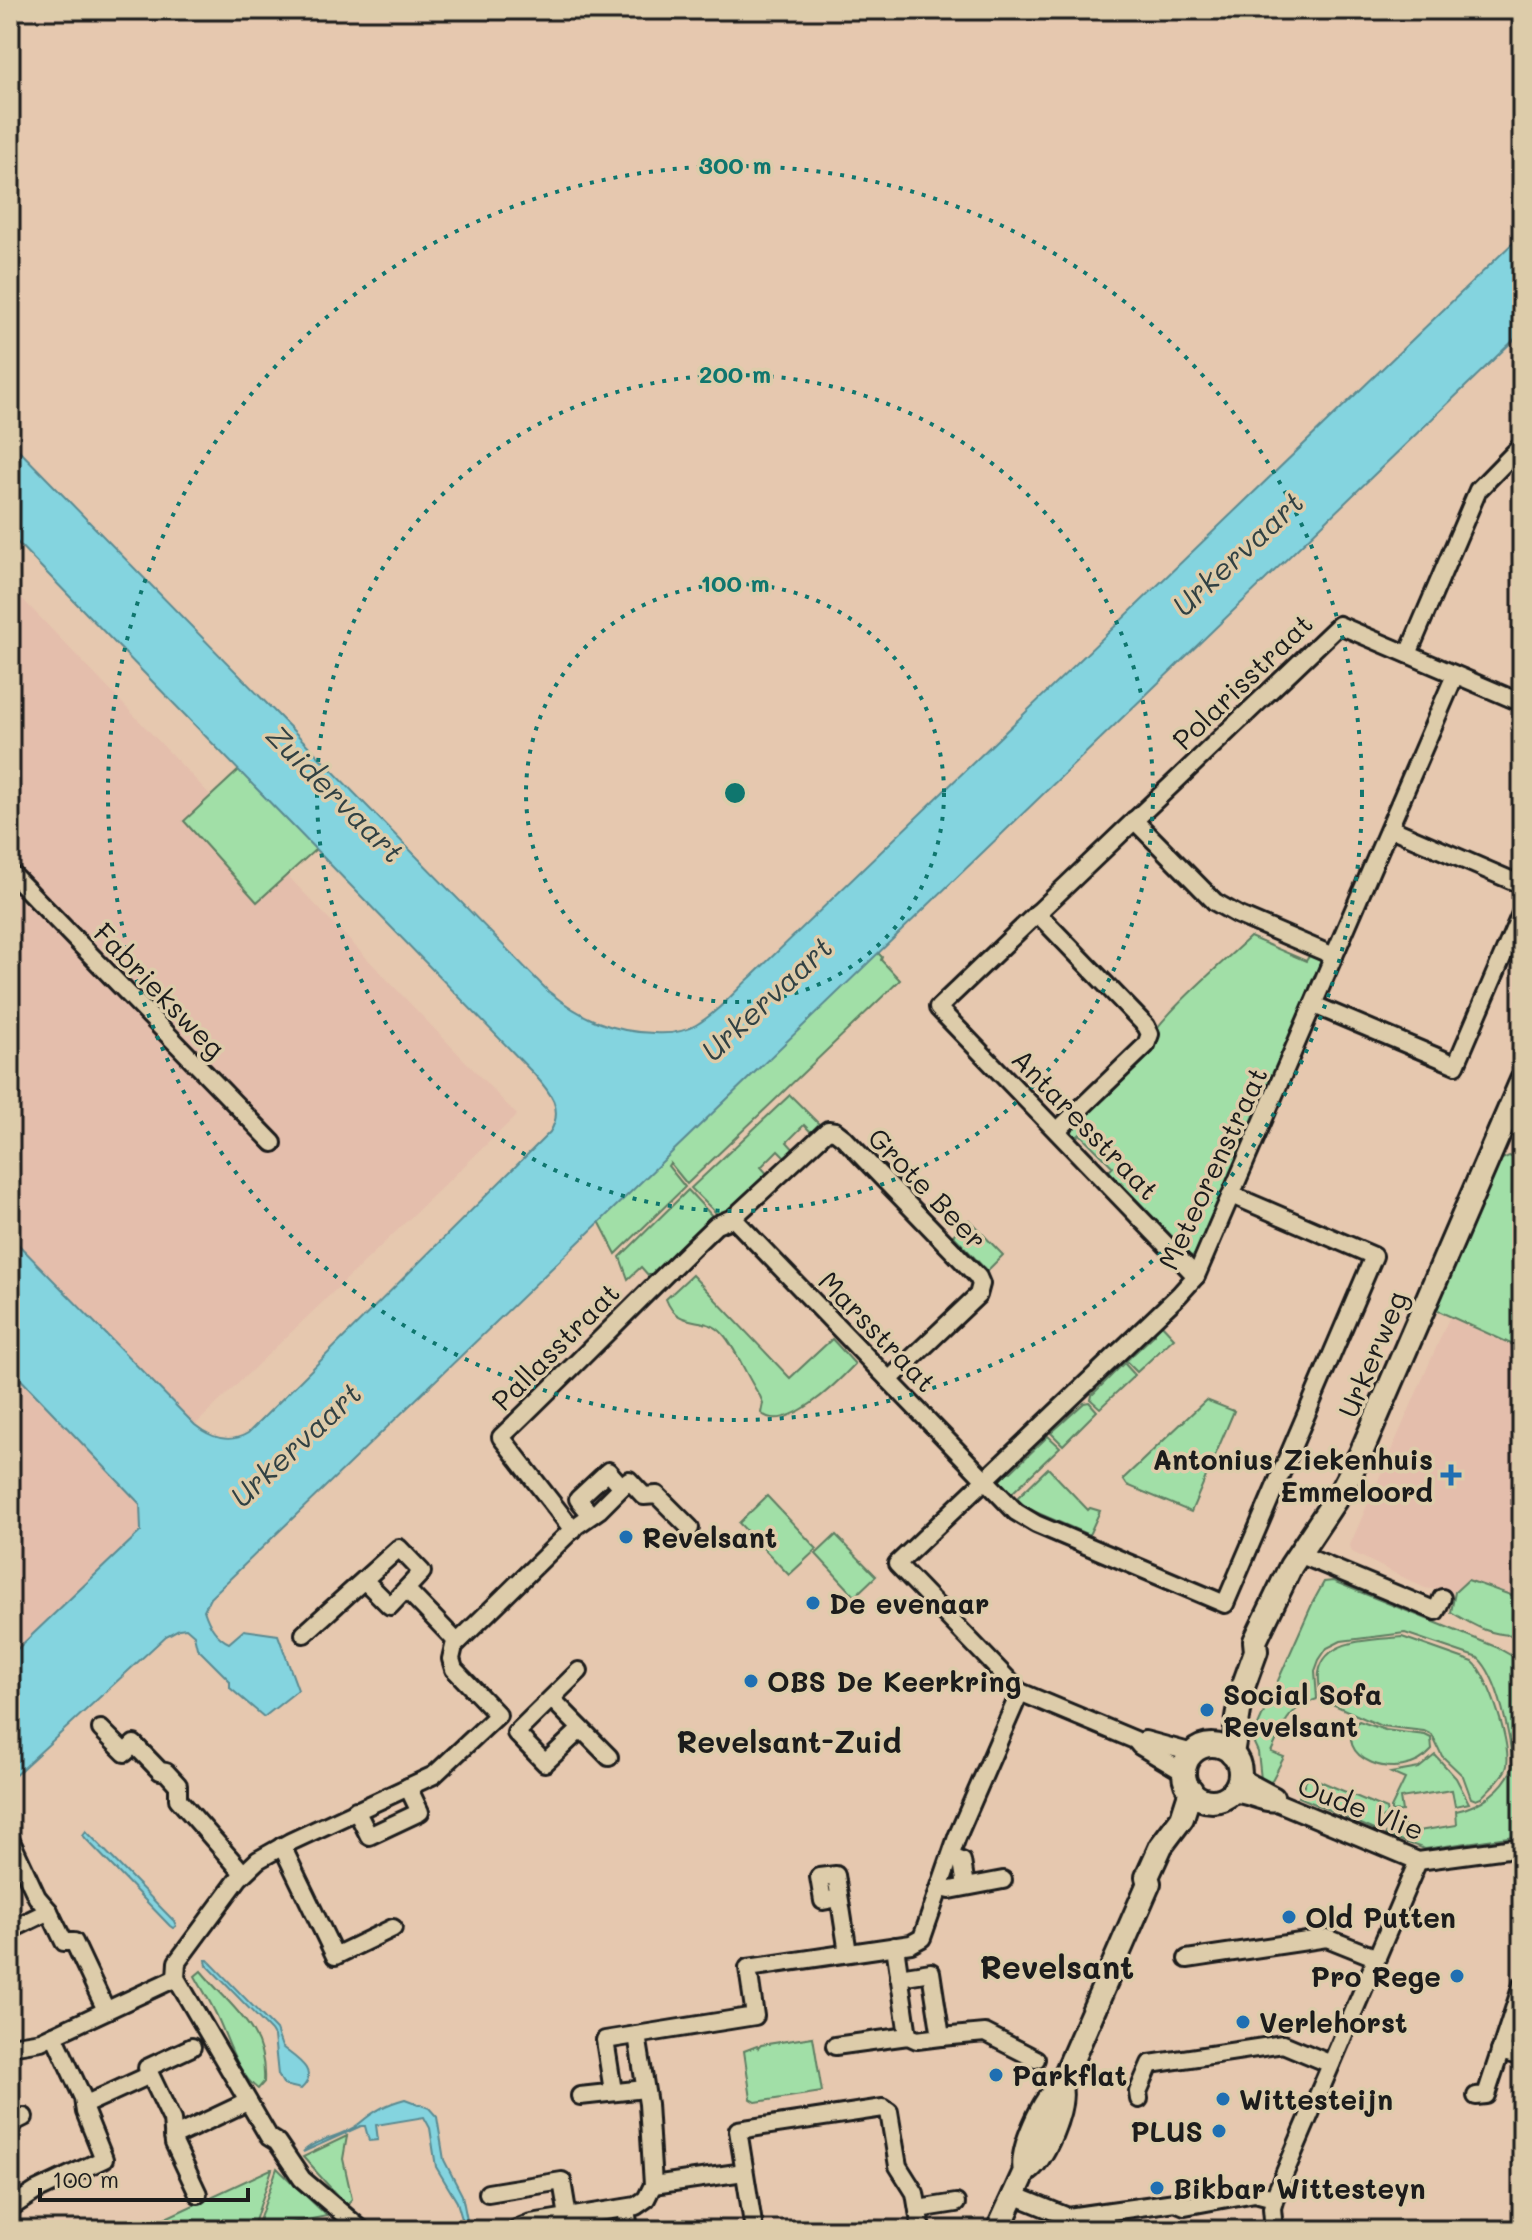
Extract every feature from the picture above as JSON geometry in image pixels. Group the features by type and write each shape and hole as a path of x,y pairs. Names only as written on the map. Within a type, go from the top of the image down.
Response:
{"main road":[{"name":"Urkerweg","path":"998,2230 1025,2171 1031,2167 1050,2133 1058,2114 1062,2094 1060,2087 1149,1883 1147,1877 1157,1854 1212,1773 1232,1679 1246,1647 1255,1641 1278,1591 1341,1491 1361,1453 1522,1080"}],"street":[{"path":"1408,654 1478,490 1522,445"},
{"name":"Polarisstraat","path":"938,1008 1339,625 1522,701"},
{"name":"Meteorenstraat","path":"1020,1692 897,1564 1196,1276 1455,675"},
{"path":"1134,820 1215,902 1334,956"},
{"path":"1390,828 1522,885"},
{"name":"Fabrieksweg","path":"10,872 273,1143"},
{"path":"1314,1005 1456,1065 1522,911"},
{"path":"1037,913 1148,1029 1150,1037 1146,1045 1057,1131"},
{"name":"Antaresstraat","path":"938,1008 1196,1276"},
{"name":"Grote Beer","path":"733,1218 819,1137 831,1130 844,1138 978,1277 981,1288 978,1295 889,1380"},
{"name":"Marsstraat","path":"733,1218 1012,1509 1031,1521 1225,1604 1374,1256 1232,1195"},
{"name":"Pallasstraat","path":"573,1530 501,1437 706,1234 721,1221 733,1218"},
{"path":"362,2230 302,2179 277,2142 269,2137 176,1978 179,1959 243,1873 262,1857 440,1771 498,1715 453,1667 452,1655 457,1642 591,1515 578,1499 608,1471 622,1487 629,1480 644,1496 657,1495 690,1528"},
{"path":"304,1634 399,1548 422,1572 390,1606 365,1581"},
{"path":"1299,1554 1436,1611 1442,1598"},
{"path":"407,1590 457,1642"},
{"path":"516,1733 579,1671"},
{"path":"613,2091 605,2040 755,2016 748,1968 911,1944 922,1938 951,1857 1020,1692"},
{"name":"Oude Vlie","path":"1020,1692 1135,1740 1143,1739 1180,1752 1244,1794 1277,1802 1418,1861 1522,1847"},
{"path":"552,1699 609,1757"},
{"path":"495,1718 516,1733 545,1763 581,1729"},
{"path":"101,1729 125,1753 134,1744 178,1785 178,1799 243,1873"},
{"path":"356,1810 369,1836 381,1831 420,1812 408,1787"},
{"path":"10,1839 37,1897 49,1911 64,1942 74,1942 106,2010"},
{"path":"282,1846 335,1956 393,1928"},
{"path":"951,1857 962,1861 966,1886"},
{"path":"1274,2230 1274,2198 1418,1861"},
{"path":"940,1888 950,1890 1003,1880"},
{"path":"839,1898 848,1953"},
{"path":"10,1930 49,1911"},
{"path":"1187,1959 1327,1938 1377,1958"},
{"path":"895,1946 908,2036"},
{"path":"899,1977 931,1972 941,2037"},
{"path":"10,2046 41,2041 176,1978"},
{"path":"1476,2096 1486,2095 1521,1992"},
{"path":"835,2046 908,2036 917,2040 985,2033 1036,2059"},
{"path":"10,2208 36,2191 104,2159 54,2035"},
{"path":"514,2230 531,2223 626,2208 644,2201 653,2185 637,2035"},
{"path":"1139,2099 1138,2092 1150,2064 1283,2044 1331,2064"},
{"path":"192,2047 147,2068 172,2120 173,2137 198,2194"},
{"path":"1500,2051 1522,2057"},
{"path":"84,2105 150,2075"},
{"path":"580,2096 645,2089"},
{"path":"173,2137 247,2102"},
{"path":"754,2230 738,2130 885,2108 890,2114 898,2166 914,2191 921,2229"},
{"path":"653,2185 744,2172"},
{"path":"488,2193 562,2181 568,2217"},
{"path":"1014,2195 1068,2217 1173,2202 1185,2206 1255,2193 1274,2198"},
{"path":"918,2209 956,2203"},
{"path":"626,2208 629,2230"}],"shaded area":[{"path":"10,586 517,1115 195,1425 152,1534 10,1669"},
{"name":"Antonius Ziekenhuis Emmeloord","path":"1453,1309 1522,1345 1522,1604 1425,1588 1352,1552 1350,1545"}],"green space":[{"path":"239,770 316,849 257,902 184,821"},
{"path":"1250,937 1306,961 1311,953 1320,960 1320,969 1318,977 1314,976 1305,1005 1214,1217 1211,1217 1197,1254 1188,1257 1106,1174 1113,1167 1080,1134 1073,1140 1069,1125 1080,1114 1089,1113 1136,1068 1140,1053 1165,1018"},
{"path":"877,952 900,980 687,1184 670,1163 668,1166 685,1187 616,1254 599,1221"},
{"path":"790,1095 819,1124 811,1132 804,1125 787,1142 796,1152 788,1160 778,1150 761,1167 770,1177 741,1204 719,1216 691,1188"},
{"path":"1509,1156 1522,1161 1522,1349 1434,1309 1495,1162"},
{"path":"688,1190 715,1219 666,1265 663,1263 649,1276 641,1267 628,1279 620,1257"},
{"path":"969,1220 1003,1255 987,1271 953,1235"},
{"path":"692,1275 790,1378 832,1339 855,1364 811,1404 797,1412 772,1418 761,1413 763,1403 760,1396 723,1334 708,1324 677,1315 666,1299"},
{"path":"1160,1323 1174,1338 1137,1372 1126,1361 1155,1334 1155,1328"},
{"path":"1124,1363 1135,1375 1100,1408 1091,1400 1092,1395"},
{"path":"1206,1400 1234,1411 1191,1512 1127,1485 1123,1479"},
{"path":"1089,1402 1097,1411 1063,1445 1051,1433"},
{"path":"1048,1436 1060,1447 1011,1494 999,1482 1005,1471 1011,1472"},
{"path":"1048,1468 1088,1510 1100,1511 1089,1535 1031,1510 1016,1499"},
{"path":"767,1496 817,1549 789,1575 739,1523"},
{"path":"836,1535 876,1576 855,1596 816,1554"},
{"path":"1468,1580 1522,1599 1522,1634 1493,1632 1451,1612 1455,1592"},
{"path":"1333,1581 1496,1647 1521,1661 1522,1835 1425,1849 1385,1835 1398,1821 1403,1820 1405,1833 1457,1825 1456,1811 1490,1796 1504,1782 1513,1766 1498,1693 1478,1658 1405,1633 1341,1641 1327,1648 1315,1671 1317,1699 1299,1708 1287,1719 1271,1752 1284,1757 1270,1784 1261,1779 1258,1752 1252,1739 1313,1602 1324,1582"},
{"path":"1402,1637 1473,1662 1486,1681 1503,1730 1507,1759 1504,1773 1481,1798 1471,1798 1463,1776 1442,1756 1432,1735 1424,1731 1381,1726 1321,1699 1319,1673 1330,1653 1366,1640"},
{"path":"1359,1721 1385,1730 1425,1735 1431,1738 1432,1750 1418,1761 1402,1766 1371,1762 1359,1755 1352,1745 1352,1734"},
{"path":"1435,1755 1456,1778 1469,1803 1455,1806 1452,1790 1400,1798 1402,1811 1391,1812 1405,1779 1391,1773 1419,1768"},
{"path":"1308,1776 1386,1809 1387,1815 1382,1818 1377,1831 1299,1797"},
{"path":"201,1971 254,2033 263,2063 264,2082 258,2089 237,2063 195,1976"},
{"path":"813,2037 822,2092 756,2102 751,2099 744,2051 761,2045"},
{"path":"347,2136 343,2159 352,2199 344,2203 303,2157"},
{"path":"277,2168 281,2172 327,2216 256,2230"},
{"path":"271,2169 252,2230 140,2230"}],"water":[{"path":"1522,234 1522,332 210,1598 204,1610 210,1625 229,1643 244,1630 278,1635 298,1690 264,1717 230,1688 230,1681 197,1648 194,1635 186,1628 179,1629 166,1636 10,1780 10,1656 141,1531 140,1504 10,1368 10,1236 195,1425 214,1436 234,1438 248,1433 550,1132 556,1115 553,1100 533,1073 10,535 10,441 548,991 597,1022 624,1030 670,1033 696,1025 725,1002"},
{"path":"86,1831 176,1926 170,1926 86,1839 83,1835"},
{"path":"206,1960 276,2030 282,2047 304,2065 308,2076 301,2089 284,2085 278,2075 271,2031 207,1965"},
{"path":"405,2099 429,2108 437,2117 444,2160 462,2195 469,2230 464,2226 457,2202 436,2167 430,2128 424,2117 376,2125 378,2140 369,2141 365,2126 361,2126 303,2152 353,2128 381,2108"}],"place":[{"name":"Antonius Ziekenhuis Emmeloord","path":"1451,1475"},
{"name":"Revelsant","path":"626,1537"},
{"name":"De evenaar","path":"813,1603"},
{"name":"OBS De Keerkring","path":"751,1681"},
{"name":"Social Sofa Revelsant","path":"1207,1710"},
{"name":"Old Putten","path":"1289,1917"},
{"name":"Pro Rege","path":"1457,1976"},
{"name":"Verlehorst","path":"1243,2022"},
{"name":"Parkflat","path":"996,2075"},
{"name":"Wittesteijn","path":"1223,2099"},
{"name":"PLUS","path":"1219,2131"},
{"name":"Bikbar Wittesteyn","path":"1157,2188"}],"district":[{"name":"Revelsant-Zuid","path":"789,1741"},
{"name":"Revelsant","path":"1057,1966"}],"water label":[{"name":"Urkervaart","path":"1237,553"},
{"name":"Zuidervaart","path":"336,793"},
{"name":"Urkervaart","path":"766,998"},
{"name":"Urkervaart","path":"295,1444"}]}
